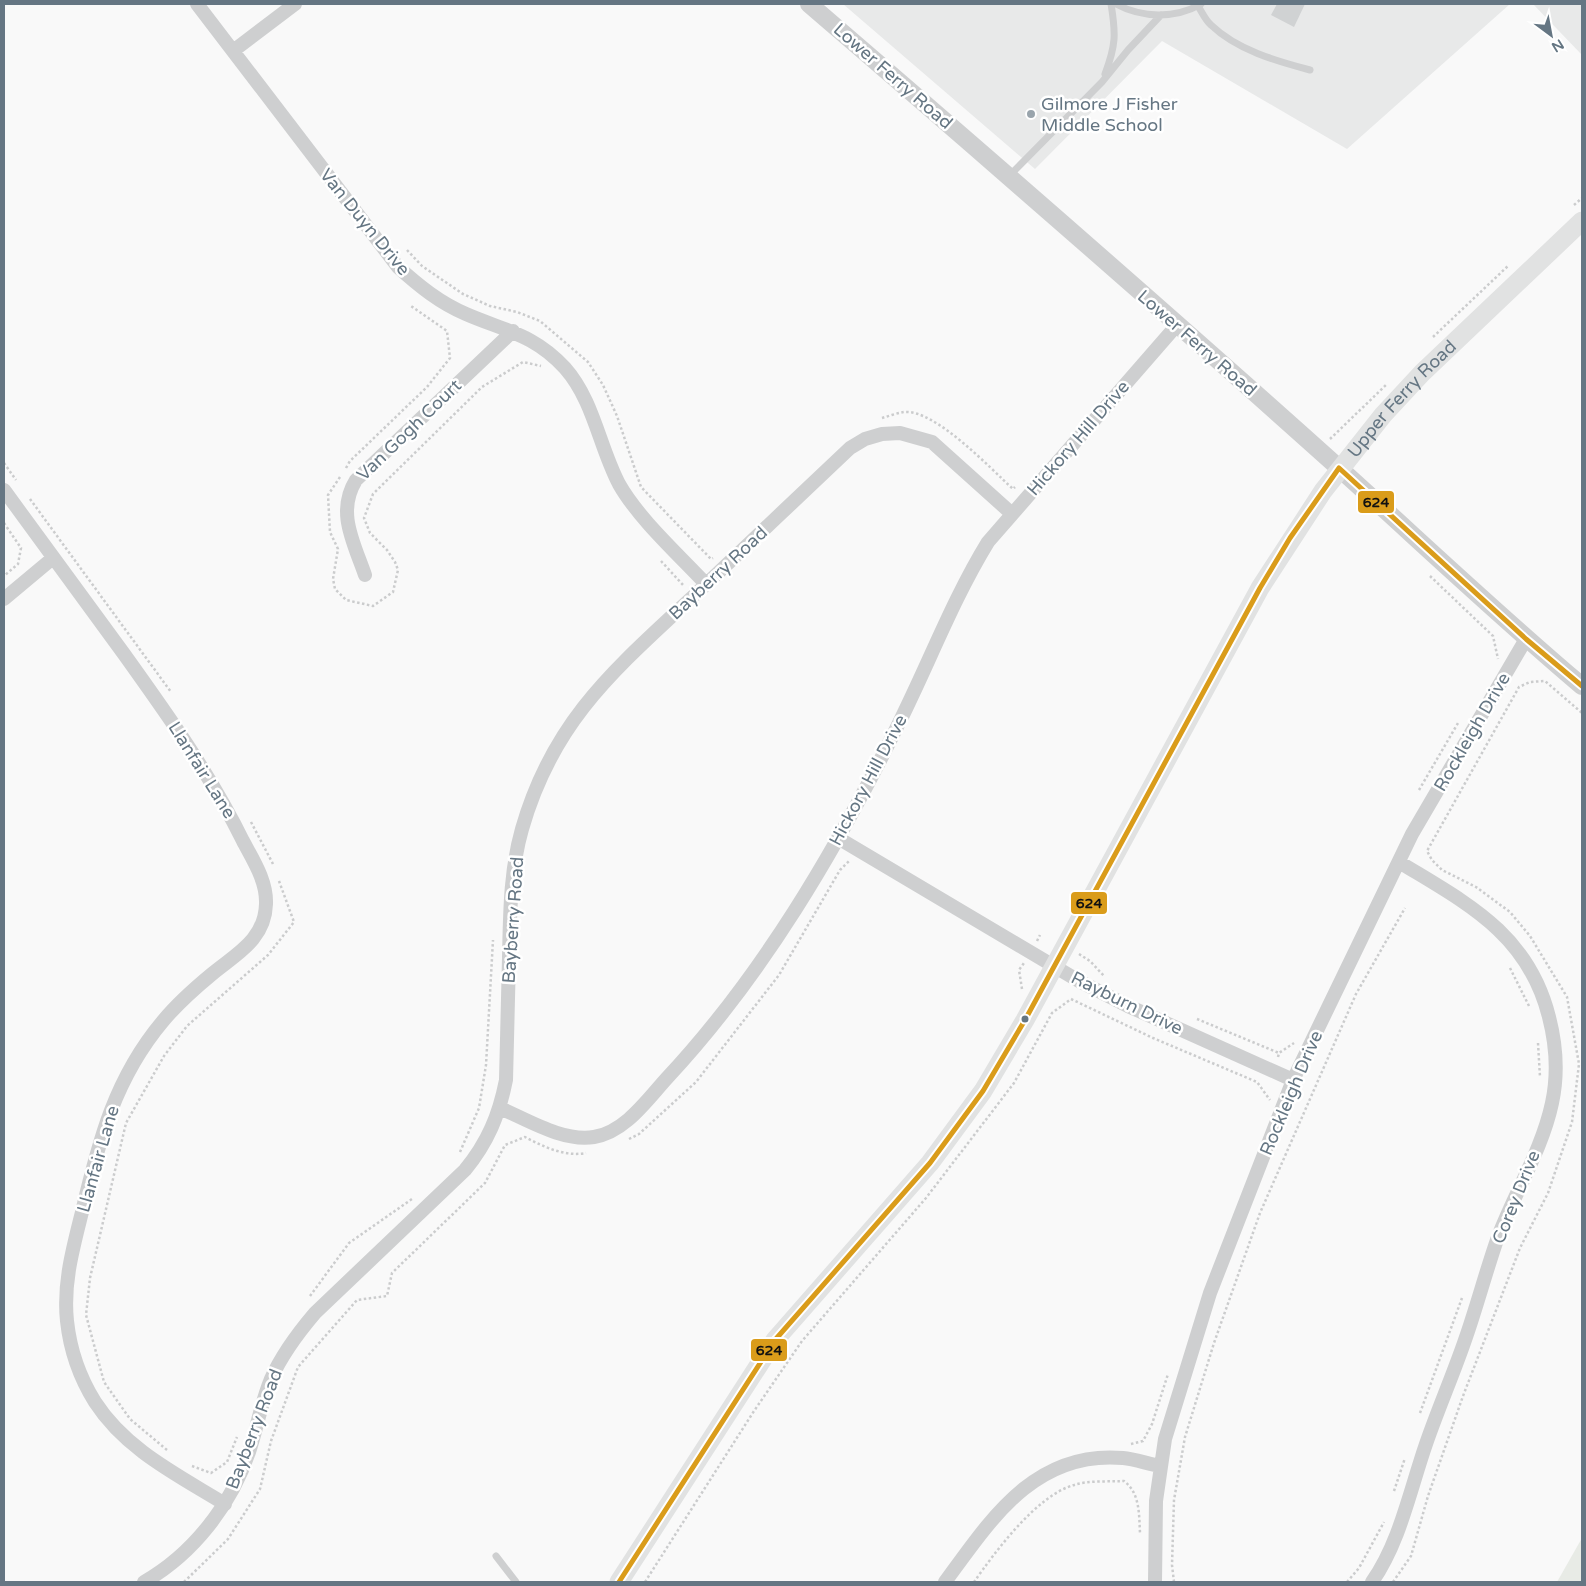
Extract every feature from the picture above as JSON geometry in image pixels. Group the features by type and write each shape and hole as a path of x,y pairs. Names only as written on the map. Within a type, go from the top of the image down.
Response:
{"main road":[{"name":"Upper Ferry Road","path":"619,1582 775,1340 930,1163 963,1120 1020,1028 1260,588 1290,538 1340,468 1382,416 1422,373 1582,221"}],"street":[{"name":"Van Duyn Drive","path":"197,4 398,267 420,287 441,301 467,315 513,331 549,353 565,369 579,387 620,485 634,505 706,584"},
{"path":"233,51 295,4"},
{"name":"Lower Ferry Road","path":"809,4 1009,176 1340,468 1526,639 1582,686"},
{"name":"Hickory Hill Drive","path":"500,1108 562,1134 578,1138 594,1137 622,1125 681,1063 719,1018 789,919 838,838 907,707 967,576 988,542 1011,513 1177,325"},
{"name":"Van Gogh Court","path":"365,575 346,518 346,503 352,486 513,331"},
{"name":"Bayberry Road","path":"144,1582 189,1548 225,1504 249,1451 261,1405 271,1378 299,1332 315,1313 465,1170 492,1130 500,1108 506,1080 510,906 514,867 522,830 533,794 561,738 582,707 606,679 850,448 865,440 882,434 900,433 932,442 1011,513"},
{"name":"Llanfair Lane","path":"4,490 183,736 204,768 232,818 260,875 265,890 266,906 263,921 257,935 248,947 187,995 163,1021 127,1074 112,1105 100,1138 69,1264 66,1290 67,1320 73,1350 83,1378 111,1424 142,1453 225,1504"},
{"path":"4,599 53,558"},
{"name":"Rockleigh Drive","path":"1155,1582 1154,1545 1160,1466 1165,1439 1210,1293 1293,1080 1412,834 1526,639"},
{"name":"Rayburn Drive","path":"838,838 1054,966 1128,1006 1293,1080"},
{"name":"Corey Drive","path":"1372,1582 1391,1551 1426,1442 1466,1339 1498,1237 1545,1128 1552,1102 1555,1071 1554,1044 1549,1016 1530,970 1516,948 1498,927 1477,910 1398,862"},
{"path":"945,1582 996,1513 1024,1487 1051,1471 1073,1463 1099,1458 1123,1458 1160,1466"}],"lane":[{"path":"1102,82 1112,55 1116,35 1111,4"},
{"path":"1116,4 1134,12 1161,15 1180,12 1200,5 1209,24 1227,38 1275,61 1310,70"},
{"path":"1009,176 1102,82 1128,50 1161,15"},
{"path":"496,1556 516,1582"}],"path":[{"path":"406,250 422,266 463,294 490,306 517,312 540,321 588,362 603,385 617,416 641,486 712,559 718,553"},
{"path":"411,306 447,331 450,358 426,387 350,461 328,495 330,532 338,550 333,578 335,589 346,600 373,606 393,592 398,570 395,562 387,550 370,533 364,518 373,494 482,388 524,362 545,367"},
{"path":"879,419 906,412 924,417 953,432 1013,489 1018,484"},
{"path":"4,464 21,486"},
{"path":"27,494 144,653 176,700"},
{"path":"4,523 21,548 18,564 4,576"},
{"path":"658,557 683,585 679,590"},
{"path":"1430,576 1493,636 1498,658 1494,666"},
{"path":"1393,1582 1411,1556 1428,1496 1467,1386 1520,1248 1548,1193 1572,1122 1579,1064 1567,997 1530,936 1510,912 1476,887 1442,870 1432,860 1427,851 1519,687 1530,682 1545,681 1582,713"},
{"path":"1419,791 1460,719"},
{"path":"250,821 269,853 275,870"},
{"path":"622,1142 639,1134 696,1082 780,975 840,870 858,850"},
{"path":"174,1456 130,1419 104,1382 86,1315 90,1278 126,1124 164,1056 187,1026 268,956 294,922 278,879"},
{"path":"1174,1582 1172,1566 1174,1500 1186,1437 1214,1343 1260,1213 1356,994 1405,908"},
{"path":"456,1159 479,1108 486,1065 494,936"},
{"path":"1066,945 1090,961 1107,979"},
{"path":"1508,963 1531,1010"},
{"path":"645,1582 754,1411 802,1341 926,1198 997,1106 1014,1083 1052,1013 1071,999 1153,1038 1256,1082 1270,1099 1268,1106"},
{"path":"1196,1019 1279,1053"},
{"path":"1538,1034 1540,1081"},
{"path":"1266,1094 1276,1073 1279,1053 1293,1044 1297,1037"},
{"path":"184,1582 228,1539 260,1489 271,1441 298,1367 358,1300 387,1296 392,1273 485,1183 505,1145 525,1138 548,1149 578,1155 587,1153"},
{"path":"308,1298 349,1243 418,1195"},
{"path":"1417,1422 1463,1295"},
{"path":"1124,1446 1144,1441 1152,1424 1170,1368"},
{"path":"189,1465 211,1473 227,1462 237,1436"},
{"path":"1394,1493 1408,1449"},
{"path":"974,1582 1000,1545 1050,1497 1074,1485 1124,1480 1132,1487 1140,1510 1140,1539"},
{"path":"1347,1582 1359,1568 1386,1519"}],"shaded area":[{"name":"Gilmore J Fisher Middle School","path":"843,4 1510,4 1347,149 1162,41 1035,169"},
{"path":"1533,4 1582,4 1582,55"},
{"path":"1582,1538 1582,1582 1557,1582"}],"building":[{"path":"1277,4 1305,4 1294,27 1271,15"}],"transit line":[{"name":"624","path":"619,1582 775,1340 930,1163 983,1091 1025,1020 1260,588 1290,538 1339,468 1526,639 1582,686"}],"place":[{"name":"Gilmore J Fisher Middle School","path":"1031,114"}]}
